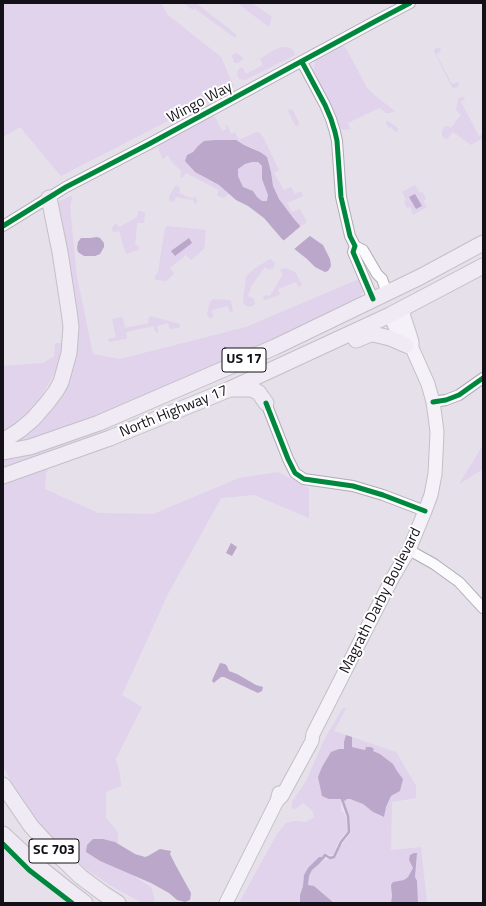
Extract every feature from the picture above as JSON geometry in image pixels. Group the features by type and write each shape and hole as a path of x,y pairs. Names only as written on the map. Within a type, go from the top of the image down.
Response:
{"highway":[{"path":"3,442 33,419 56,392 61,382 69,354 71,327 60,252 49,198"},
{"name":"US 17","path":"387,293 483,243"},
{"path":"390,315 396,299 483,249"},
{"name":"US 17","path":"390,315 483,266"},
{"path":"196,402 253,368 372,311 387,293"},
{"name":"North Highway 17","path":"3,452 30,447 99,423 275,347 387,293"},
{"name":"North Highway 17","path":"3,476 110,438 230,389 390,315"},
{"path":"280,366 296,365 373,334 390,338 409,347"},
{"path":"230,389 254,390 260,393 266,403"},
{"name":"SC 703","path":"3,785 31,826 54,851 81,876 118,903"},
{"name":"SC 703","path":"3,834 33,862 85,903"}],"main road":[{"name":"Magrath Darby Boulevard","path":"403,308 404,317 412,342 409,347"},
{"name":"Magrath Darby Boulevard","path":"226,903 277,801 282,796 312,741 313,734 387,589 409,550 430,495 435,474 437,432 433,402 428,384 409,347 400,338 390,315"}],"street":[{"name":"Wingo Way","path":"3,226 66,188 410,3"},
{"path":"302,62 325,105 335,132 337,141 340,197 350,236 355,246 363,250 377,274 382,279 387,293"},
{"path":"355,246 353,252 373,300"},
{"path":"433,402 446,400 459,395 483,378"},
{"path":"266,403 295,473 304,479 353,486 383,495 425,511"},
{"path":"409,550 434,564 459,582 483,608"}],"shaded area":[{"path":"3,3 161,3 168,15 221,57 234,87 61,176 20,127 3,137"},
{"path":"183,3 196,3 237,35 235,38 194,8 193,10"},
{"path":"237,3 252,3 272,17 269,27"},
{"path":"340,45 346,48 367,88 395,111 386,113 380,108 348,123 350,129 343,130 340,128 314,72 314,65 316,60"},
{"path":"285,47 294,51 295,55 245,80 239,79 237,74 240,68 243,68 246,74 263,65 260,59 278,48"},
{"path":"436,48 440,48 441,50 436,54 452,84 458,82 458,87 452,87 434,52"},
{"path":"237,53 244,59 236,63 234,62 232,56 233,54"},
{"path":"462,97 465,99 461,102 479,136 483,134 483,138 471,145 453,132 447,139 442,135 442,131 445,126 451,128 461,115 456,110 458,99"},
{"path":"290,109 293,110 299,123 298,126 295,125 288,111"},
{"path":"213,113 222,131 227,129 225,126 227,125 231,134 235,132 239,140 259,132 263,137 279,170 274,173 284,190 291,187 295,194 301,191 303,196 287,203 292,212 300,209 306,220 305,225 304,224 301,227 279,199 273,186 271,172 260,152 251,147 236,141 215,140 198,146 193,152 187,155 195,172 219,185 229,194 223,198 217,195 219,190 186,173 181,178 180,176 182,171 171,161 168,155 163,159 159,151 159,142"},
{"path":"386,121 398,128 398,131 395,132 391,127 389,128"},
{"path":"236,140 267,157 273,186 279,199 302,228 323,245 330,259 331,266 328,271 325,272 315,267 282,239 264,218 248,206 236,200 219,185 195,172 185,161 187,155 193,152 204,141","holes":["258,162 262,166 262,179 268,195 267,201 262,201 253,191 243,187 238,176 238,169 245,164"]},
{"path":"258,162 262,166 262,179 268,195 267,201 262,201 253,191 243,187 238,176 238,169 245,164"},
{"path":"415,185 426,199 423,201 427,207 413,215 410,207 407,208 404,202 406,200 402,192"},
{"path":"175,186 180,188 179,193 193,199 195,196 197,202 196,204 193,200 176,197 174,202 170,201 169,197"},
{"path":"415,194 422,206 416,209 409,197"},
{"path":"74,196 72,197 70,207 77,277 93,354 120,359 246,327 359,279 363,291 359,299 233,359 106,413 109,429 3,467 3,366 43,363 54,356 55,343 62,343 62,357 40,398 52,409 73,364 57,208 59,201"},
{"path":"139,211 145,213 144,223 137,223 135,245 139,246 139,250 126,254 119,231 113,232 112,228 116,223 119,227 137,217"},
{"path":"167,226 206,230 204,249 191,260 186,255 170,268 174,274 166,281 156,280 154,278 158,272 165,228"},
{"path":"97,237 104,243 104,247 100,254 95,256 84,256 78,252 78,242 81,238"},
{"path":"189,238 192,243 175,256 171,251"},
{"path":"271,259 275,264 273,268 269,270 265,267 252,285 248,296 254,299 255,304 249,307 245,305 243,302 246,277 254,269"},
{"path":"285,268 296,273 302,285 299,287 296,282 278,289 279,295 264,300 263,298 265,295 270,296 283,274 280,271 281,269"},
{"path":"213,299 231,301 233,311 230,312 228,306 212,310 213,316 211,318 209,317 207,315 208,309 210,302"},
{"path":"150,316 180,324 180,327 170,329 168,323 157,326 158,333 155,331 153,326 126,332 126,339 110,342 108,341 108,339 116,337 112,319 122,317 125,328 149,323 148,320"},
{"path":"483,445 483,469 459,484 480,450"},
{"path":"42,467 49,470 46,472 45,489 98,513 153,514 239,478 278,472 309,488 309,518 254,495 221,498 168,594 122,695 142,707 116,759 121,786 106,792 106,818 118,832 118,843 103,839 93,839 86,852 100,861 129,873 151,887 155,901 150,903 142,903 110,885 64,855 25,808 3,766 3,481"},
{"path":"231,543 237,547 232,556 226,553"},
{"path":"220,663 225,664 229,671 263,687 262,691 258,693 224,677 221,677 214,683 212,681"},
{"path":"343,708 346,708 334,731 346,735 344,749 329,799 341,799 341,811 344,813 346,818 347,832 338,843 333,855 325,854 323,857 319,857 304,875 300,903 239,903 277,834 286,823 295,821 306,822 314,817 313,811 303,803 296,809 292,808 292,802 306,781 325,738"},
{"path":"346,735 352,737 352,747 365,750 366,747 371,747 374,749 373,751 380,754 393,764 403,779 400,791 391,796 386,807 384,817 373,812 363,804 350,799 345,801 342,799 329,799 322,796 318,777 331,752 344,749"},
{"path":"352,737 396,752 416,786 416,798 392,802 391,850 421,847 427,903 418,903 417,881 415,877 417,854 409,860 413,868 408,877 404,880 393,882 391,903 334,903 314,886 308,885 309,876 312,870 323,859 333,859 351,833 348,810 344,801 350,799 363,804 373,812 383,817 391,796 400,791 403,779 393,764 380,754 373,751 352,747"},
{"path":"93,839 103,839 115,842 135,854 145,857 160,849 171,851 170,854 191,893 190,900 185,902 177,900 169,893 151,883 100,861 86,852 87,845"},
{"path":"417,853 415,877 417,881 418,903 391,903 391,885 393,882 404,880 408,877 413,868 409,860 410,855"},
{"path":"319,857 325,857 312,870 309,876 308,885 314,886 334,903 300,903 304,875 308,868"}],"pier":[{"path":"302,225 311,235 293,250 282,242"}],"waterway":[{"path":"323,858 325,855 330,858 334,857 341,842 349,832 348,816 342,799"}],"cycle path":[{"path":"3,226 66,187 149,144 410,3"},
{"path":"302,62 325,105 335,132 341,197 350,236 355,246 353,252 373,299"},
{"path":"433,402 446,400 459,395 483,378"},
{"path":"266,403 295,473 304,479 353,486 383,495 425,511"},
{"path":"3,844 29,870 72,903"}]}
